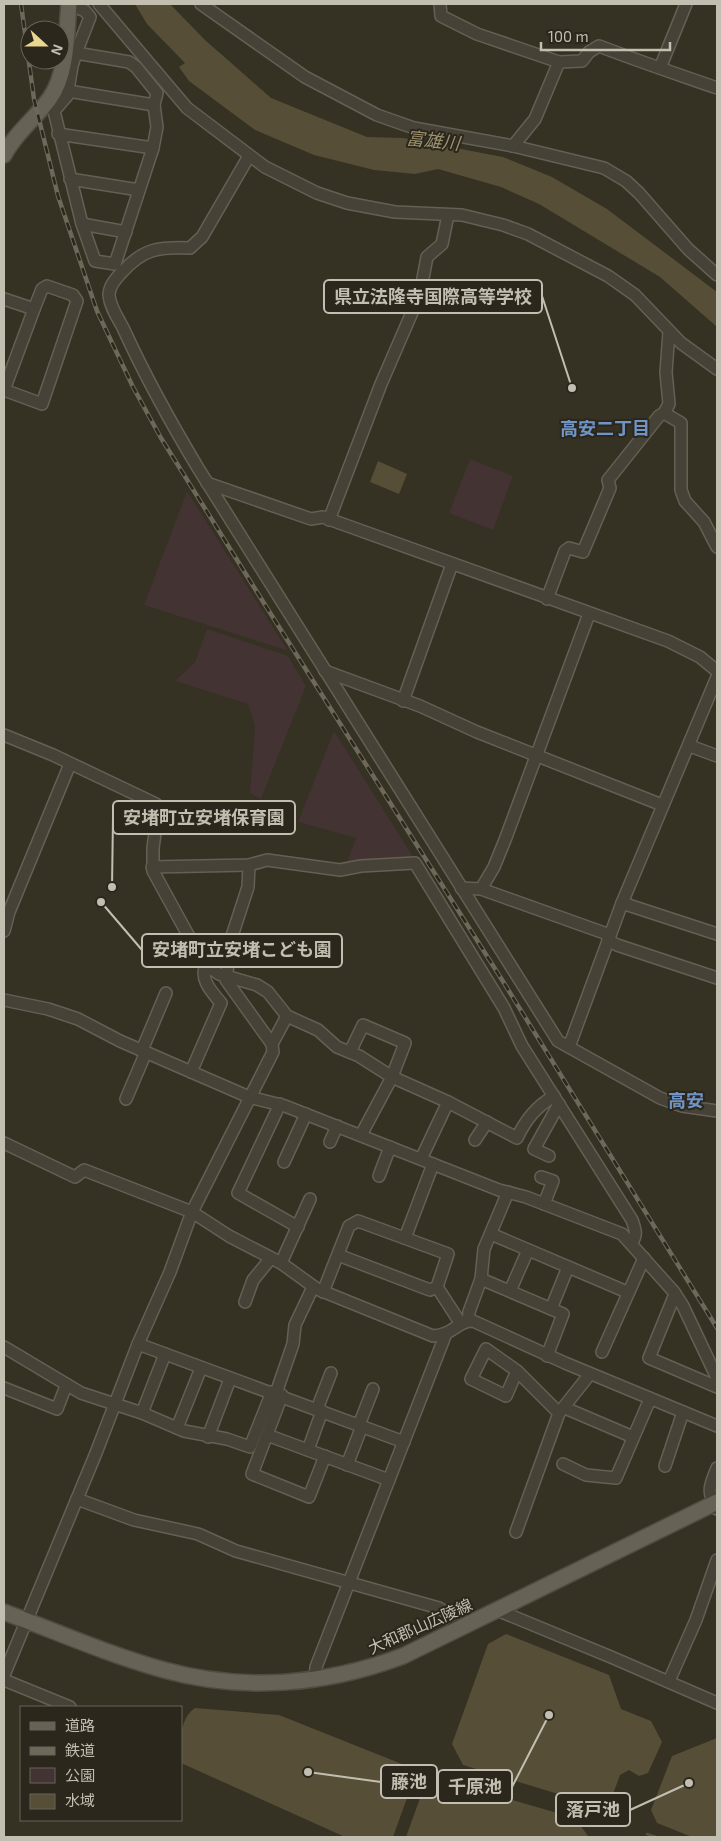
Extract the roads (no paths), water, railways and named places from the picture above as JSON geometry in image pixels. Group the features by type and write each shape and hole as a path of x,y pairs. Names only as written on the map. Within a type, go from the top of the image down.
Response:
{"main road":[{"path":"4,154 14,138 50,98 58,83 69,4"},
{"name":"大和郡山広陵線","path":"4,1612 121,1656 184,1675 248,1684 315,1680 375,1666 419,1649 456,1629 716,1505"}],"street":[{"path":"69,4 85,11 90,17 76,53 67,96 54,110 58,134 82,224 95,261 115,264 152,148 157,127 154,105 157,93 136,67 129,62 76,53"},
{"path":"99,4 187,108 249,156 288,180 317,193 347,203 395,212 482,219 503,225 564,252 608,276 635,296 669,332 717,369"},
{"path":"201,4 305,77 377,115 414,128 513,146 592,164 615,174 639,193 688,249 717,275"},
{"path":"440,4 441,16 477,34 559,62 582,61 599,46 645,65 660,68 717,88"},
{"path":"660,68 686,4"},
{"path":"513,146 535,119 559,62"},
{"path":"68,91 154,105"},
{"path":"58,134 152,148"},
{"path":"249,156 202,237 190,248 168,247 148,251 118,276 111,286 110,295 113,310 165,413 207,483 558,1041 660,1098 682,1106 717,1111"},
{"path":"70,179 139,190"},
{"path":"329,520 381,384 420,294 427,256 442,244 448,215"},
{"path":"82,224 126,232"},
{"path":"47,286 73,295 77,301 42,404 4,390 42,288 47,286"},
{"path":"4,299 34,309"},
{"path":"547,599 565,551 569,548 583,552 610,488 608,480 659,416 664,413 669,404 666,372 669,332"},
{"path":"664,413 682,423 681,490 685,501 704,522 717,547"},
{"path":"207,483 311,519 323,517 668,641 700,657 717,671"},
{"path":"403,701 452,564"},
{"path":"481,890 494,868 589,614"},
{"path":"325,671 662,805"},
{"path":"569,1047 622,903 662,805 690,746 717,677"},
{"path":"4,735 53,755 156,804 158,811 152,867 199,956 206,965 219,974 257,986 268,992 287,1016 318,1030 337,1047 350,1052 392,1077 448,1102 516,1138 530,1114 540,1104 556,1100"},
{"path":"690,746 717,756"},
{"path":"4,931 9,912 70,764"},
{"path":"152,867 249,865 275,861 340,870 361,866 415,863 504,1008 522,1046 632,1220 636,1231 635,1238 631,1243"},
{"path":"4,1675 77,1499 138,1344 170,1272 192,1212 273,1052 272,1044 226,980 231,938 248,887 249,865"},
{"path":"461,888 481,890 609,937 617,945 717,978"},
{"path":"622,903 717,934"},
{"path":"191,1072 221,1003 204,978 203,971 206,965"},
{"path":"126,1099 166,993"},
{"path":"4,1000 64,1014 249,1097 280,1104 434,1164 613,1230 631,1243 675,1294 683,1306 717,1378"},
{"path":"272,1044 287,1016"},
{"path":"350,1052 363,1025 405,1043 392,1077 361,1136"},
{"path":"550,1156 534,1149 556,1100"},
{"path":"421,1159 448,1102"},
{"path":"280,1104 238,1193 298,1227"},
{"path":"284,1162 306,1114"},
{"path":"475,1140 487,1122"},
{"path":"330,1142 337,1126"},
{"path":"4,1143 75,1177 84,1170 192,1212 222,1232 276,1260 318,1289 433,1336 445,1336"},
{"path":"379,1176 390,1147"},
{"path":"405,1238 434,1164"},
{"path":"541,1177 553,1181 544,1204"},
{"path":"315,1680 316,1666 445,1336 465,1322 469,1312 481,1279 484,1249 508,1192"},
{"path":"245,1302 253,1280 276,1260 298,1227 310,1200"},
{"path":"325,1456 309,1497 252,1474 267,1435 276,1394 293,1344 295,1324 338,1255 349,1226 358,1221 448,1254 437,1287 430,1290 338,1255"},
{"path":"490,1234 627,1292"},
{"path":"510,1291 528,1250"},
{"path":"602,1352 627,1292 644,1258"},
{"path":"551,1309 568,1267"},
{"path":"481,1279 562,1314 547,1356"},
{"path":"437,1287 465,1322 495,1330 547,1356 717,1426"},
{"path":"675,1294 649,1358 717,1387"},
{"path":"495,1330 471,1380 506,1396 517,1371"},
{"path":"138,1344 404,1442"},
{"path":"4,1347 66,1386 81,1393 142,1413 177,1428 208,1437 227,1439 250,1447 276,1394"},
{"path":"486,1349 517,1371 562,1411 634,1437"},
{"path":"142,1413 165,1354"},
{"path":"177,1428 201,1368"},
{"path":"308,1450 331,1373"},
{"path":"516,1532 562,1411 590,1374"},
{"path":"208,1437 230,1379"},
{"path":"4,1388 57,1409 66,1386"},
{"path":"347,1465 373,1389"},
{"path":"563,1464 586,1475 616,1478 650,1398"},
{"path":"665,1466 684,1412"},
{"path":"267,1435 389,1480"},
{"path":"716,1505 709,1490 717,1468"},
{"path":"77,1499 134,1520 198,1534 236,1551 439,1608 448,1612 456,1629"},
{"path":"669,1681 696,1620 717,1560"},
{"path":"497,1610 669,1681 717,1704"},
{"path":"4,1680 68,1706"}],"water":[{"path":"135,4 170,4 205,40 271,98 367,137 403,138 503,157 552,177 607,209 717,292 717,327 660,277 539,204 501,187 438,169 415,174 374,170 314,155 255,130 189,81 179,67 185,63 147,24"},
{"path":"378,461 407,474 399,494 370,482"},
{"path":"506,1634 609,1675 621,1709 651,1721 662,1742 648,1773 639,1776 629,1770 620,1775 609,1805 601,1807 463,1765 452,1744 488,1644"},
{"path":"195,1708 279,1715 412,1768 415,1776 393,1837 345,1837 182,1763 183,1726"},
{"path":"717,1738 717,1837 692,1837 657,1823 651,1810 672,1756"},
{"path":"442,1780 575,1818 588,1836 406,1837 424,1787"}],"waterway":[{"path":"647,1834 656,1837"}],"railway":[{"path":"21,4 34,99 58,196 97,311 133,387 161,438 504,983 717,1328"}],"place":[{"name":"県立法隆寺国際高等学校","path":"572,388"},
{"name":"安堵町立安堵保育園","path":"112,887"},
{"name":"安堵町立安堵こども園","path":"101,902"},
{"name":"千原池","path":"549,1715"},
{"name":"藤池","path":"308,1772"},
{"name":"落戸池","path":"689,1783"}],"district":[{"name":"高安二丁目","path":"605,429"},
{"name":"高安","path":"686,1101"}],"water label":[{"name":"富雄川","path":"433,141"}]}
